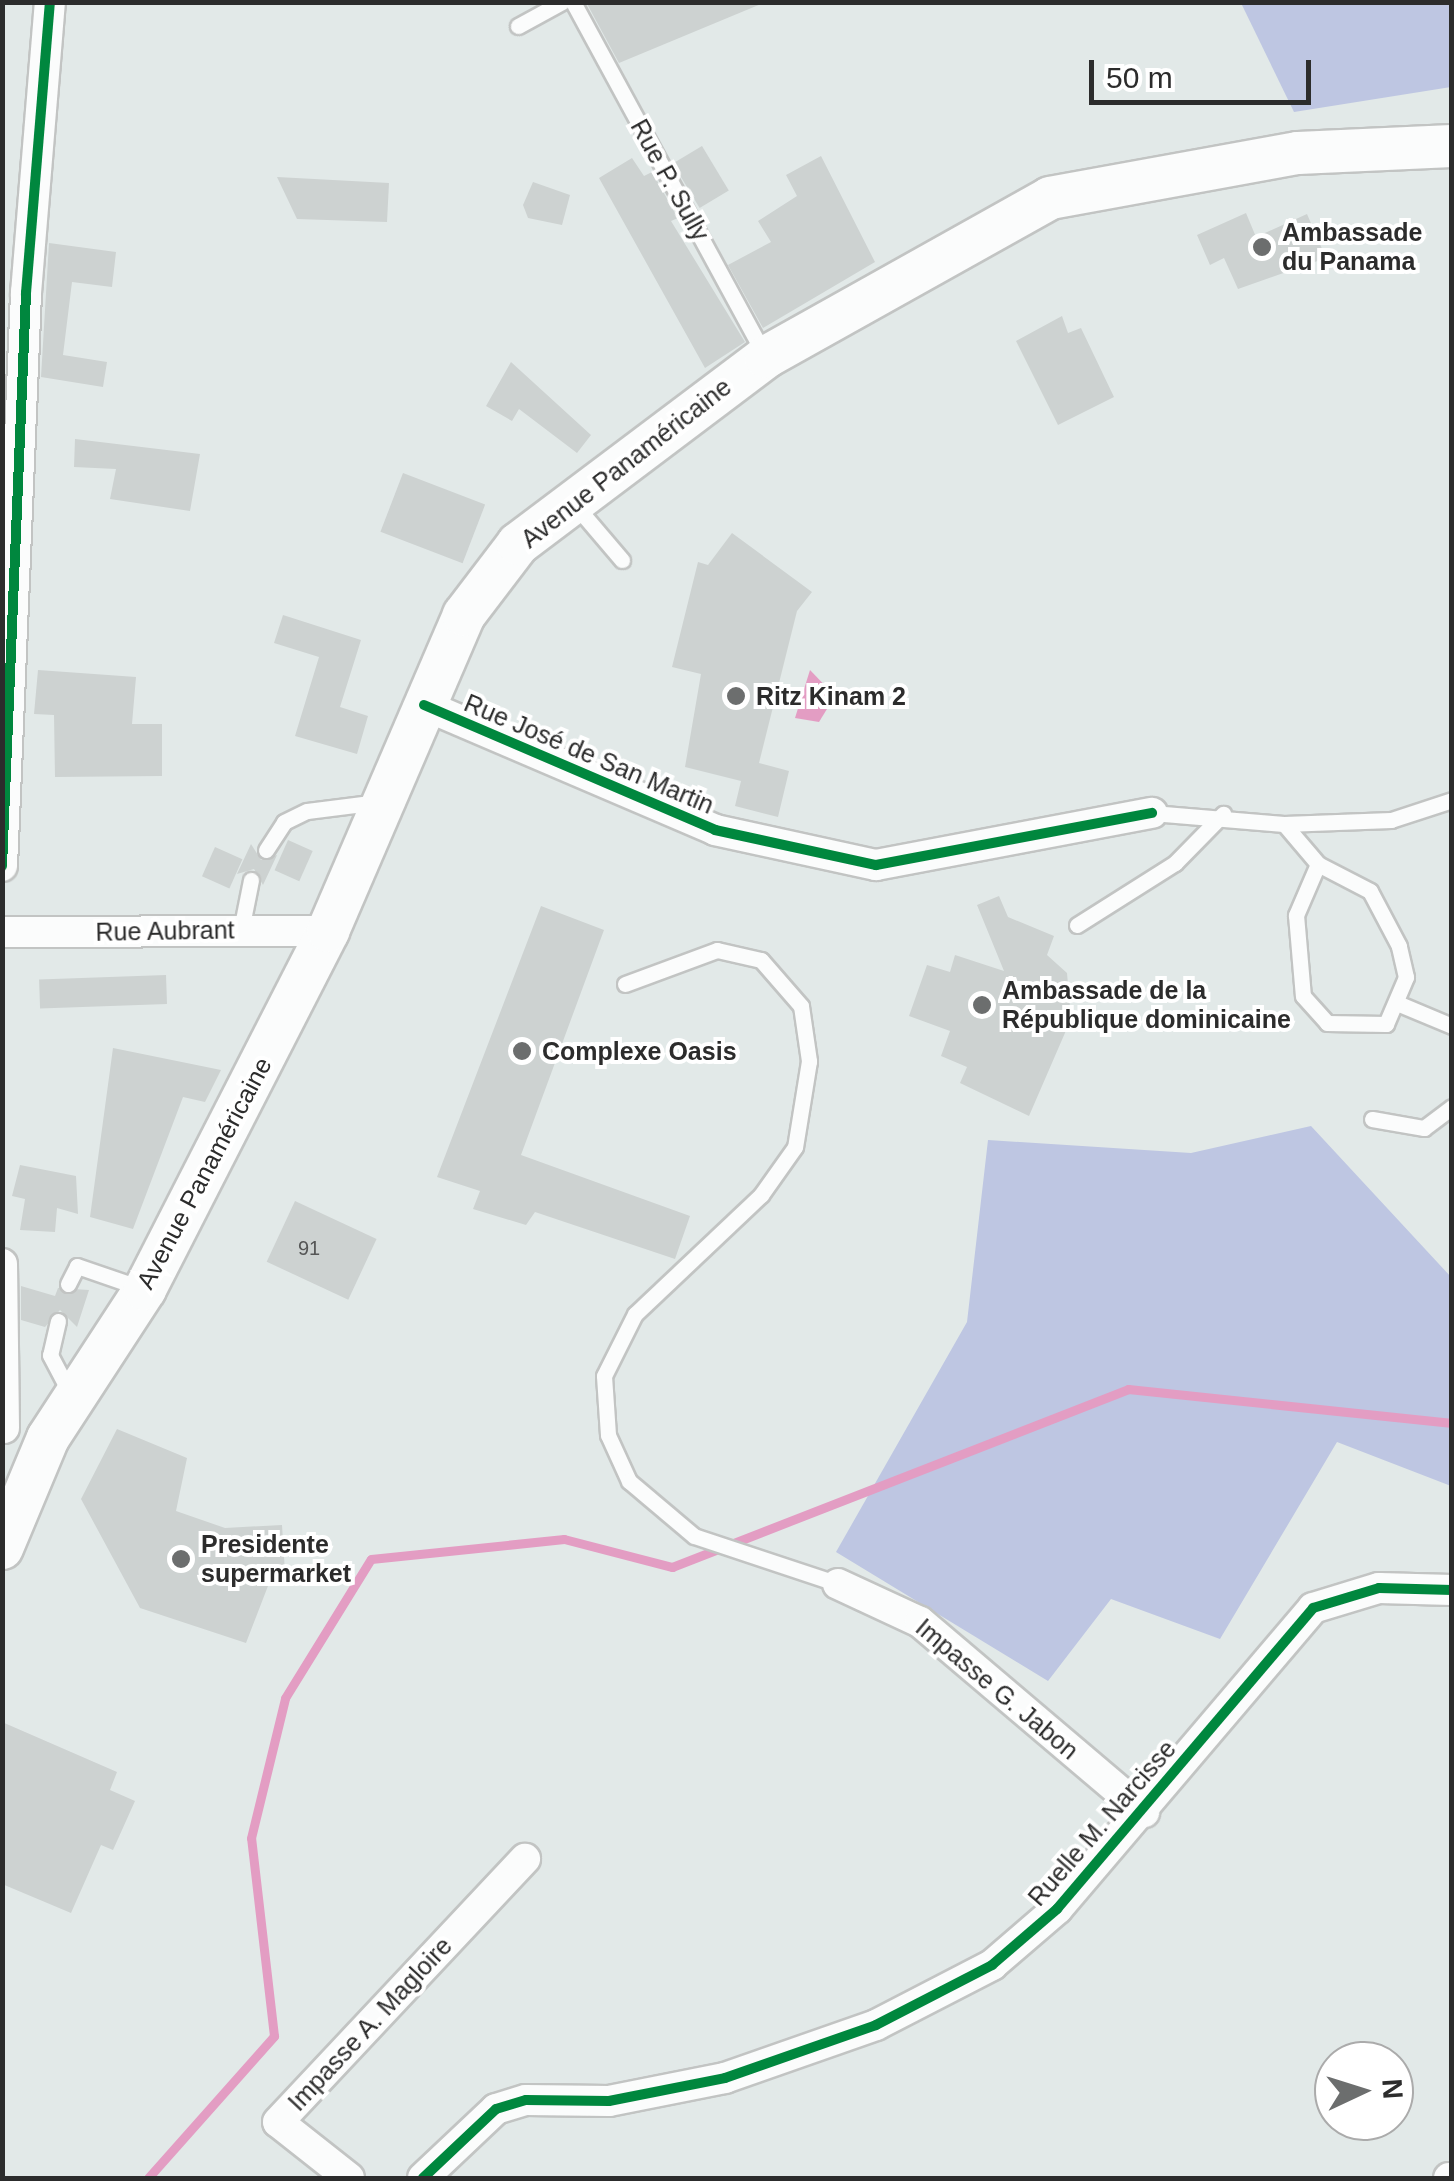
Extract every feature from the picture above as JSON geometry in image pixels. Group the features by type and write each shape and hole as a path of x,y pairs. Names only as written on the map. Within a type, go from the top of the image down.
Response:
{"main road":[{"name":"Avenue Panaméricaine","path":"6,1528 48,1438 145,1289 328,932 424,705 482,588 572,501 766,357 1071,191 1298,154 1452,146"}],"street":[{"path":"2,866 26,293 50,2"},
{"name":"Rue José de San Martin","path":"424,705 715,830 876,865 1152,813"},
{"name":"Rue Aubrant","path":"2,932 328,932"},
{"path":"2,1264 4,1428 48,1438"},
{"name":"Impasse G. Jabon","path":"838,1584 920,1622 1144,1812"},
{"name":"Ruelle M. Narcisse","path":"423,2178 496,2109 658,2094 876,2026 992,1965 1144,1812 1312,1608 1379,1588 1452,1590"},
{"name":"Impasse A. Magloire","path":"349,2178 278,2122 525,1859"}],"lane":[{"path":"518,26 562,2"},
{"name":"Rue P. Sully","path":"573,2 766,357"},
{"path":"572,501 622,560"},
{"name":"Rue José de San Martin","path":"1152,813 1223,814 1284,824 1392,820 1452,800"},
{"path":"266,850 284,822 306,811 382,802"},
{"path":"1077,926 1175,863 1223,814"},
{"path":"1284,824 1318,864 1370,891 1399,946 1406,977 1386,1024 1358,1029 1327,1023 1302,996 1296,915 1318,864"},
{"path":"242,930 251,880"},
{"path":"625,984 716,950 761,960 801,1006 808,1061 795,1147 762,1195 635,1314 604,1376 608,1435 629,1480 694,1536 838,1584"},
{"path":"1397,1003 1452,1026"},
{"path":"1372,1119 1424,1128 1452,1107"},
{"path":"68,1284 77,1266 145,1289"},
{"path":"58,1321 50,1355 73,1398"}],"shaded area":[{"path":"1241,3 1451,3 1451,87 1294,112"},
{"path":"810,670 835,696 819,722 795,718"},
{"path":"1311,1126 1451,1277 1451,1486 1337,1442 1220,1639 1111,1599 1048,1681 836,1552 967,1322 988,1140 1191,1153"}],"building":[{"path":"586,2 766,2 619,63"},
{"path":"702,146 729,191 700,208 673,164"},
{"path":"821,156 875,262 763,328 728,265 771,242 758,221 797,196 786,175"},
{"path":"632,158 644,176 652,172 678,218 671,221 745,342 705,368 599,178"},
{"path":"277,177 389,183 387,222 297,219"},
{"path":"533,182 570,195 562,225 528,218 523,205"},
{"name":"Ambassade du Panama","path":"1246,213 1256,237 1307,214 1326,258 1238,289 1224,258 1210,265 1197,235"},
{"path":"49,243 116,252 112,287 72,282 63,355 107,362 103,387 41,377"},
{"path":"1062,316 1068,333 1081,328 1114,397 1058,425 1016,341"},
{"path":"511,362 591,435 577,453 519,409 512,421 486,406"},
{"path":"75,439 200,454 190,511 110,499 116,469 74,467"},
{"path":"403,473 485,505 463,563 380,532"},
{"name":"Ritz Kinam 2","path":"732,533 812,592 797,611 759,763 789,771 778,817 735,806 741,781 685,767 701,674 672,667 698,562 708,565"},
{"path":"283,615 361,640 340,707 368,716 357,754 295,736 319,657 274,643"},
{"path":"38,670 136,677 132,724 162,724 162,776 55,777 54,715 34,714"},
{"path":"288,840 313,851 299,881 275,870"},
{"path":"251,844 261,860 277,855 263,885 254,869 237,874"},
{"path":"215,847 242,859 229,888 202,876"},
{"path":"999,896 1008,917 1054,936 1047,955 1067,973 1071,1019 1029,1116 960,1083 967,1067 941,1056 950,1031 909,1016 927,965 950,972 955,955 1004,971 977,905"},
{"name":"Complexe Oasis","path":"541,906 604,930 521,1155 690,1216 675,1259 535,1212 526,1225 473,1209 480,1191 437,1177"},
{"path":"166,975 167,1004 40,1008 39,979"},
{"path":"113,1048 221,1070 205,1102 183,1097 133,1229 90,1217"},
{"path":"20,1165 76,1176 78,1214 57,1208 55,1232 20,1230 25,1199 12,1196"},
{"path":"295,1201 377,1239 348,1300 267,1262"},
{"path":"21,1286 55,1296 58,1288 89,1290 77,1327 60,1310 45,1327 21,1320"},
{"path":"117,1429 187,1458 176,1511 225,1528 282,1525 285,1572 273,1573 246,1643 140,1608 81,1499"},
{"path":"2,1722 117,1772 110,1790 135,1801 113,1850 101,1845 71,1913 2,1884"}],"waterway":[{"path":"148,2178 274,2036 251,1838 285,1698 371,1559 564,1539 672,1567 1128,1389 1452,1423"}],"cycle path":[{"path":"2,866 26,293 50,2"},
{"path":"424,705 715,830 876,865 1152,813"},
{"path":"423,2178 496,2109 526,2100 609,2101 725,2078 876,2025 992,1965 1057,1909 1313,1608 1379,1588 1452,1590"}],"place":[{"name":"Ambassade du Panama","path":"1262,247"},
{"name":"Ritz Kinam 2","path":"736,696"},
{"name":"Ambassade de la République dominicaine","path":"982,1005"},
{"name":"Complexe Oasis","path":"522,1051"},
{"name":"Presidente supermarket","path":"181,1559"}]}
